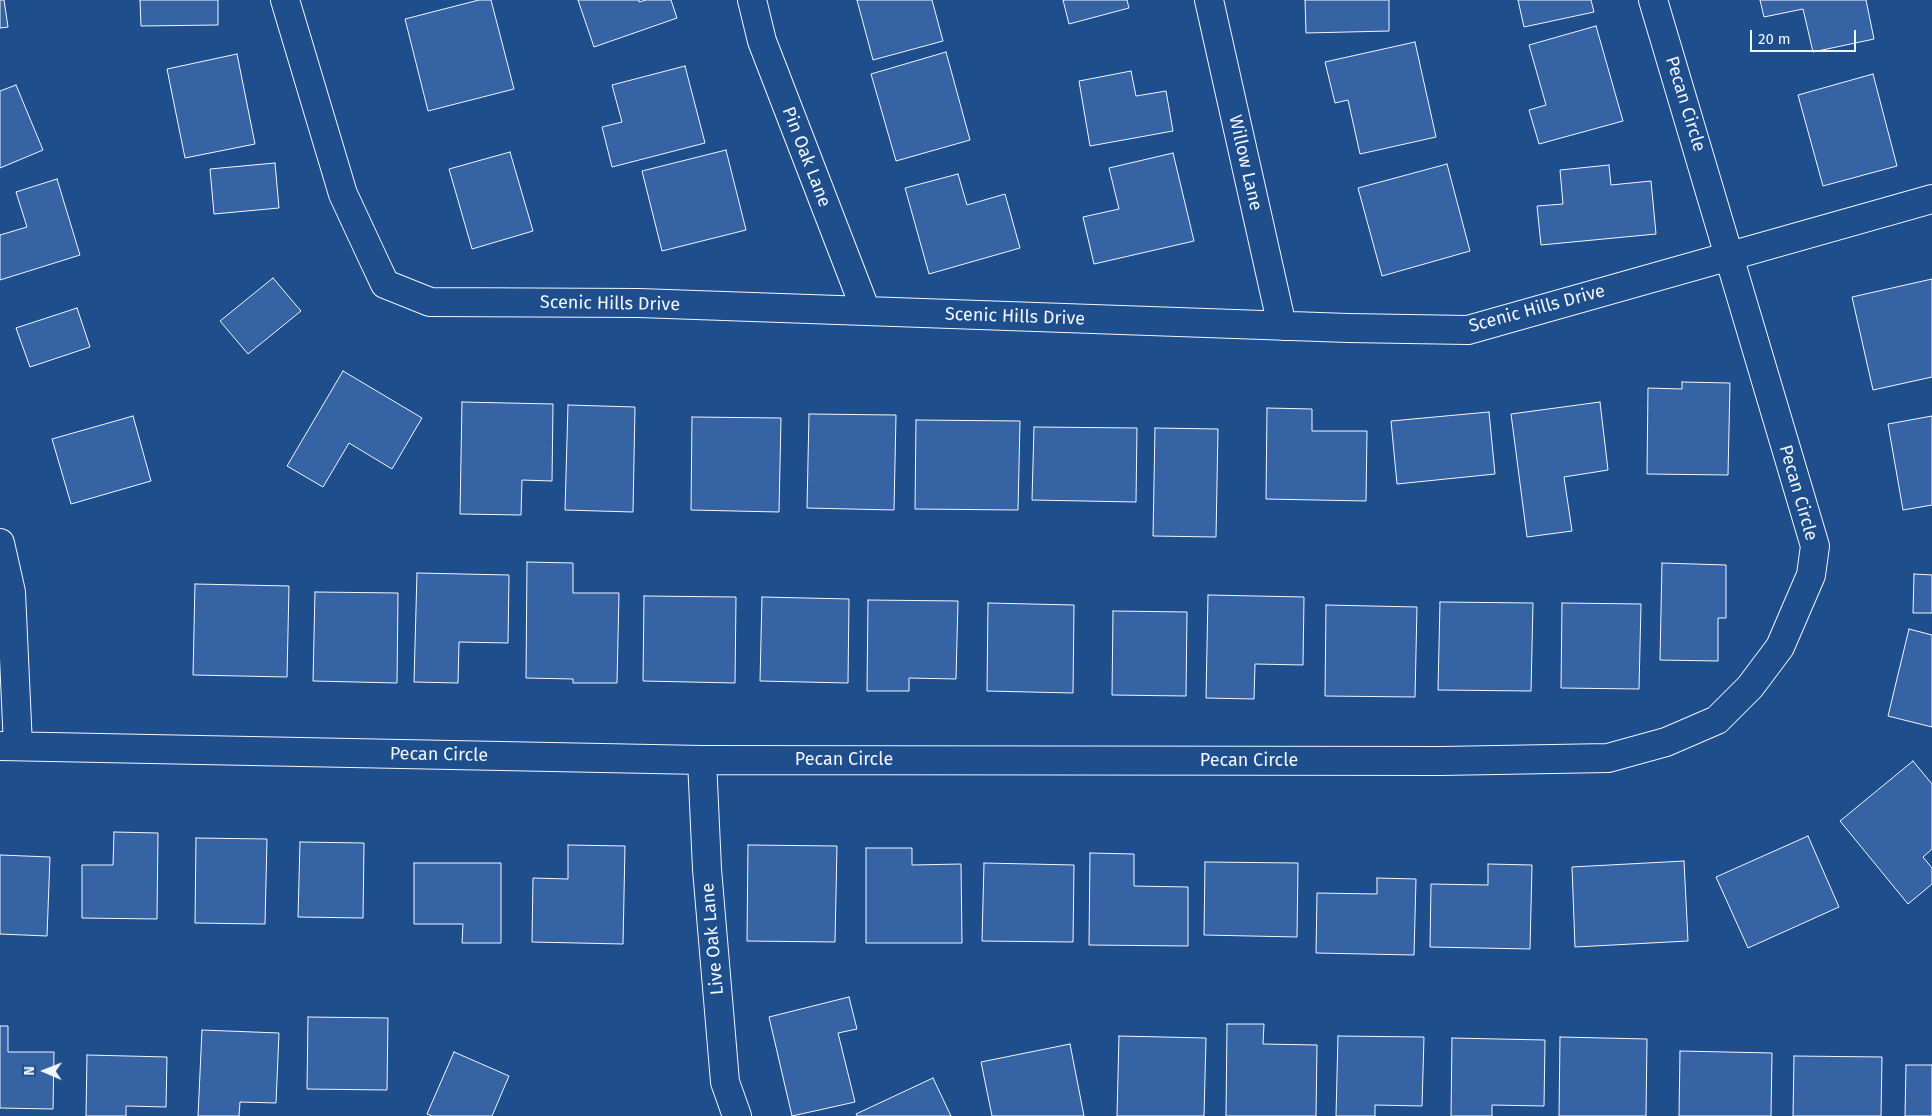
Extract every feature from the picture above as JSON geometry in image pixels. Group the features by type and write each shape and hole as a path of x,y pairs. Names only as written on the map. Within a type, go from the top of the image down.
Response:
{"street":[{"name":"Scenic Hills Drive","path":"285,0 343,194 385,284 430,302 639,303 1282,326 1468,330 1932,199"},
{"name":"Pin Oak Lane","path":"752,0 762,41 866,311"},
{"name":"Willow Lane","path":"1208,0 1282,326"},
{"name":"Pecan Circle","path":"9,746 702,760 1441,761 1608,758 1666,742 1717,720 1750,687 1780,647 1811,576 1814,546 1653,0"},
{"path":"0,543 11,592 9,746"},
{"name":"Live Oak Lane","path":"702,760 707,869 725,1082 737,1116"}],"building":[{"path":"0,0 4,0 8,27 0,28"},
{"path":"140,0 218,0 218,25 141,26"},
{"path":"479,0 491,0 514,89 428,111 405,19"},
{"path":"578,0 639,0 639,2 646,0 671,0 677,18 594,47"},
{"path":"857,0 932,0 943,41 873,60"},
{"path":"1063,0 1127,0 1129,8 1069,24"},
{"path":"1305,0 1389,0 1389,31 1306,33"},
{"path":"1518,0 1591,0 1594,12 1524,27"},
{"path":"1760,0 1866,0 1874,39 1813,52 1803,9 1764,17"},
{"path":"1596,26 1623,121 1539,144 1529,110 1546,105 1529,45"},
{"path":"1415,42 1436,137 1360,154 1348,100 1335,103 1325,62"},
{"path":"946,52 970,140 896,161 871,74"},
{"path":"237,54 255,144 185,158 167,69"},
{"path":"685,66 705,143 612,167 602,127 622,122 612,85"},
{"path":"1131,71 1136,96 1166,91 1173,131 1090,146 1079,81"},
{"path":"1873,74 1897,166 1823,186 1798,95"},
{"path":"16,85 43,150 0,168 0,91"},
{"path":"726,150 746,230 662,251 642,171"},
{"path":"510,152 533,231 472,249 449,169"},
{"path":"1173,153 1194,241 1094,264 1083,217 1119,209 1109,168"},
{"path":"275,163 279,208 214,214 210,169"},
{"path":"1447,164 1470,251 1382,276 1358,188"},
{"path":"1609,165 1611,185 1651,181 1656,234 1541,245 1537,206 1563,204 1560,170"},
{"path":"958,174 967,205 1005,194 1020,248 929,274 905,188"},
{"path":"57,179 80,255 0,280 0,235 27,227 16,192"},
{"path":"273,278 301,311 248,354 220,321"},
{"path":"1932,279 1932,377 1873,390 1852,297"},
{"path":"77,308 90,347 30,367 16,328"},
{"path":"343,371 422,418 392,469 349,443 323,487 287,466"},
{"path":"1682,382 1730,383 1728,475 1647,474 1648,388 1682,389"},
{"path":"462,402 553,404 552,481 522,480 521,515 460,514"},
{"path":"1600,402 1608,470 1564,477 1572,531 1527,537 1511,414"},
{"path":"568,405 635,407 633,512 565,510"},
{"path":"1267,408 1312,409 1312,431 1367,431 1366,501 1266,499"},
{"path":"1489,412 1495,474 1397,484 1391,421"},
{"path":"809,414 896,415 894,510 807,508"},
{"path":"133,416 151,481 71,504 52,439"},
{"path":"1932,416 1932,505 1903,510 1888,424"},
{"path":"692,417 781,418 779,512 691,510"},
{"path":"916,420 1020,421 1018,510 915,509"},
{"path":"1034,427 1137,428 1136,502 1032,500"},
{"path":"1155,428 1218,429 1216,537 1153,536"},
{"path":"527,562 573,563 573,593 619,593 617,683 573,683 573,679 526,678"},
{"path":"1662,563 1726,565 1726,618 1718,618 1718,661 1660,660"},
{"path":"417,573 509,575 508,643 459,642 458,683 414,682"},
{"path":"1914,574 1932,575 1932,613 1913,613"},
{"path":"195,584 289,586 287,677 193,675"},
{"path":"315,592 398,593 397,683 313,681"},
{"path":"1208,595 1304,597 1303,665 1255,664 1254,699 1206,698"},
{"path":"644,596 736,597 735,683 643,681"},
{"path":"762,597 849,599 848,683 760,681"},
{"path":"868,600 958,601 956,679 909,678 909,691 867,691"},
{"path":"1440,602 1533,603 1531,691 1438,690"},
{"path":"988,603 1074,605 1073,693 987,691"},
{"path":"1562,603 1641,604 1639,689 1561,688"},
{"path":"1326,605 1417,607 1415,697 1325,696"},
{"path":"1113,611 1187,612 1186,696 1112,695"},
{"path":"1909,629 1932,635 1932,727 1888,716"},
{"path":"1913,761 1932,784 1932,849 1923,857 1932,868 1932,884 1908,904 1840,821"},
{"path":"114,832 158,833 157,919 82,918 82,865 113,865"},
{"path":"1808,836 1839,907 1748,948 1716,877"},
{"path":"196,838 267,839 265,924 195,923"},
{"path":"300,842 364,843 363,918 298,917"},
{"path":"568,845 625,846 623,944 532,942 533,878 568,879"},
{"path":"748,845 837,846 835,942 747,941"},
{"path":"866,848 912,848 912,865 961,864 962,943 866,943"},
{"path":"1090,853 1134,854 1134,886 1188,887 1188,946 1089,945"},
{"path":"0,855 50,857 47,936 0,934"},
{"path":"1684,861 1688,941 1575,947 1572,867"},
{"path":"1205,862 1298,863 1297,937 1204,935"},
{"path":"414,863 501,863 501,943 462,943 463,924 414,924"},
{"path":"984,863 1074,865 1073,942 982,941"},
{"path":"1488,864 1532,865 1530,949 1430,947 1431,884 1488,885"},
{"path":"1377,878 1416,879 1414,955 1316,953 1317,893 1377,894"},
{"path":"849,997 857,1029 838,1033 855,1102 792,1116 769,1017"},
{"path":"308,1017 388,1018 387,1090 307,1089"},
{"path":"1227,1024 1264,1024 1263,1044 1317,1045 1316,1116 1226,1116"},
{"path":"0,1026 8,1026 8,1052 54,1052 53,1109 0,1108"},
{"path":"202,1030 279,1033 276,1103 240,1102 239,1116 198,1116"},
{"path":"1119,1036 1206,1038 1204,1116 1117,1116"},
{"path":"1338,1036 1424,1037 1422,1106 1375,1105 1375,1116 1336,1116"},
{"path":"1560,1037 1647,1039 1646,1116 1559,1116"},
{"path":"1452,1038 1545,1040 1544,1106 1492,1105 1492,1116 1451,1116"},
{"path":"1070,1044 1084,1116 992,1116 981,1062"},
{"path":"1680,1051 1772,1053 1771,1116 1679,1116"},
{"path":"454,1052 509,1076 492,1116 432,1116 427,1114"},
{"path":"87,1055 167,1057 166,1107 126,1106 126,1116 86,1116"},
{"path":"1794,1056 1882,1057 1881,1116 1793,1116"},
{"path":"1906,1065 1932,1065 1932,1116 1905,1116"},
{"path":"933,1078 951,1116 857,1116 856,1114"}]}
